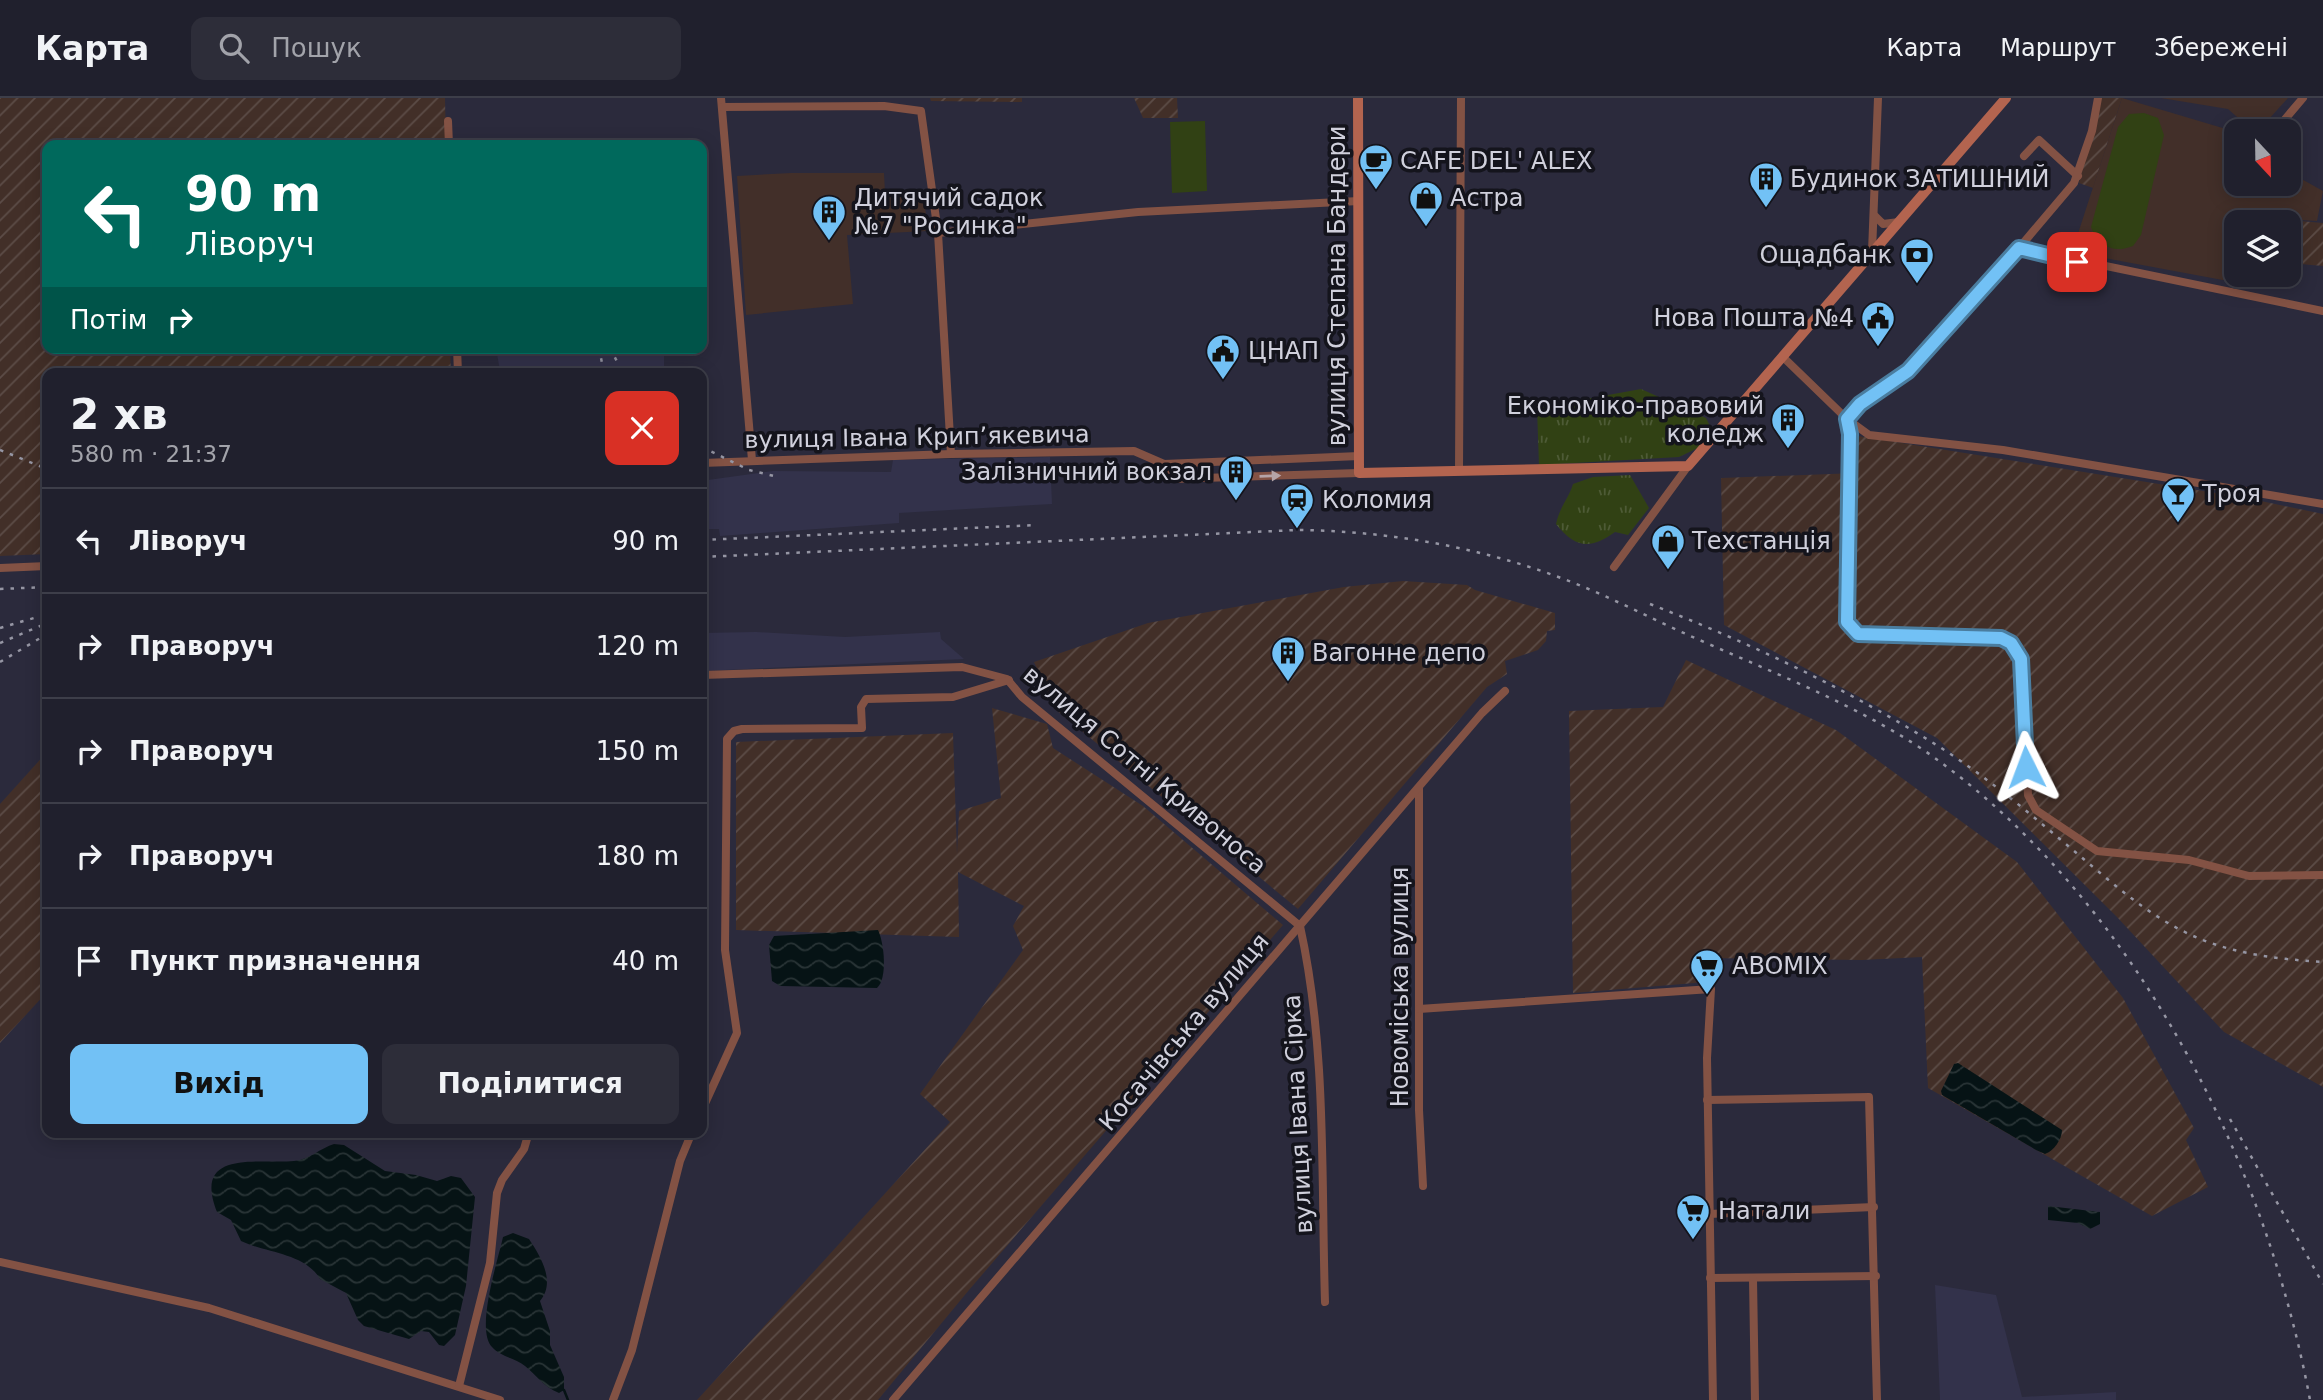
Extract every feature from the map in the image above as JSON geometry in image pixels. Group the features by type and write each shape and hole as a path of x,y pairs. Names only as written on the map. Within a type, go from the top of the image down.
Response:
{"street":[{"name":"вулиця Степана Бандери","path":"1358,98 1359,473"},
{"path":"1459,471 1461,98"},
{"path":"1872,254 1878,98"},
{"path":"1614,567 1688,466 2006,98"},
{"path":"1847,419 1860,404 1908,371 2019,248 2078,176 2098,98"},
{"path":"2285,119 2303,98"},
{"path":"752,460 722,103 884,106 921,111 938,233 951,454"},
{"path":"447,121 449,140"},
{"path":"2024,156 2039,139 2078,176"},
{"path":"938,233 1138,212 1359,201"},
{"path":"1874,213 1883,225 1900,222"},
{"path":"2019,248 2323,311"},
{"path":"1784,358 1847,419 1871,436 2003,450 2323,504"},
{"path":"1847,419 1850,434 1847,622 1858,634 2001,638 2011,643 2021,659 2028,795 2036,810 2096,851 2189,860 2249,876 2323,875"},
{"name":"вулиця Івана Крипʼякевича","path":"707,463 951,454 1134,452 1164,464"},
{"path":"1359,456 1164,464 1166,477 1172,479 1688,466"},
{"path":"0,568 42,566"},
{"name":"вулиця Сотні Кривоноса","path":"707,675 962,667 1009,680 1022,697 1300,926"},
{"path":"707,1099 737,1033 725,950 727,739 734,731 742,729 862,728 861,707 866,699 953,696 1009,680"},
{"name":"Косачівська вулиця","path":"894,1400 1482,713 1505,691"},
{"name":"Новоміська вулиця","path":"1419,788 1419,1110 1423,1186"},
{"name":"вулиця Івана Сірка","path":"1300,926 1311,977 1317,1039 1325,1302"},
{"path":"1419,1009 1711,989 1707,1100 1713,1400"},
{"path":"1707,1100 1870,1097 1877,1400"},
{"path":"459,1385 490,1263 497,1193 502,1180 524,1149 527,1138"},
{"path":"613,1400 632,1350 680,1161 690,1138"},
{"path":"1709,1214 1874,1207"},
{"path":"0,1262 209,1308 500,1400"},
{"path":"1710,1278 1876,1276"},
{"path":"1753,1279 1755,1400"}],"shaded area":[{"path":"0,98 445,98 446,140 42,140 42,354 450,354 451,368 42,368 42,554 0,556"},
{"path":"930,98 1022,98 1022,102 931,101"},
{"path":"1134,98 1177,98 1178,118 1143,118"},
{"path":"2098,98 2122,98 2093,188 2079,183"},
{"path":"2122,98 2224,128 2224,196 2301,196 2301,179 2323,191 2317,221 2301,220 2301,210 2224,210 2224,280 2072,252"},
{"path":"2161,98 2288,98 2269,119 2239,119 2228,109"},
{"path":"884,173 885,193 923,191 928,231 847,235 853,304 746,315 737,176"},
{"path":"2301,221 2323,223 2323,266 2301,264"},
{"path":"497,354 664,354 664,368 499,368"},
{"path":"1858,436 2247,498 2323,514 2323,1087 2224,1032 2116,916 1937,738 1724,625 1721,478 1857,473"},
{"path":"1050,457 1052,504 899,513 899,523 720,536 719,529 707,529 707,479 773,471 891,472 893,460"},
{"path":"1403,581 1467,585 1475,590 1555,613 1555,630 1547,631 1546,641 1538,650 1505,661 1507,674 1487,687 1298,909 1055,709 1034,662 1148,623 1344,587"},
{"path":"756,632 845,637 940,632 941,639 964,659 707,671 707,633"},
{"path":"1686,660 1836,730 2017,862 2123,998 2194,1128 2186,1140 2208,1187 2152,1216 1928,1088 1922,957 1862,960 1704,958 1703,981 1573,993 1569,711 1663,707"},
{"path":"992,708 1047,724 1053,748 1143,806 1283,925 969,1290 878,1400 697,1400 950,1122 920,1094 1023,950 1013,926 1024,906 958,872 959,937 736,930 736,742 953,733 957,854 959,811 1001,798"},
{"path":"42,758 42,997 0,1043 0,804"},
{"path":"1935,1285 1996,1295 2022,1397 2116,1392 2116,1400 1940,1400"}],"green space":[{"path":"2144,113 2158,118 2164,135 2141,235 2133,246 2113,249 2098,239 2091,227 2118,127 2129,114"},
{"path":"1205,121 1207,191 1172,193 1170,122"},
{"path":"1641,389 1706,418 1712,430 1702,446 1679,457 1539,465 1537,408"},
{"path":"1630,475 1649,508 1628,535 1615,532 1598,542 1583,544 1570,538 1556,524 1573,484 1593,477"}],"water":[{"path":"878,930 884,968 877,988 780,986 772,981 769,945 774,936"},
{"path":"1958,1063 2062,1130 2054,1147 2045,1154 2036,1150 1942,1095 1941,1091 1954,1064"},
{"path":"334,1144 344,1145 385,1171 437,1181 451,1176 461,1178 475,1197 466,1286 455,1335 444,1346 439,1345 429,1332 421,1331 409,1339 364,1326 358,1320 346,1293 320,1279 313,1270 295,1259 241,1241 231,1220 217,1212 212,1192 213,1178 221,1169 247,1162 299,1160"},
{"path":"2048,1206 2100,1212 2100,1224 2090,1229 2078,1223 2048,1220"},
{"path":"513,1233 529,1239 545,1270 547,1286 540,1301 550,1331 550,1345 564,1377 564,1390 559,1393 521,1363 492,1347 487,1338 487,1311 493,1277 503,1237"}],"waterway":[{"path":"564,1390 568,1400"}],"railway":[{"path":"600,354 603,368"},
{"path":"613,354 620,368"},
{"path":"707,449 749,470 774,476"},
{"path":"0,450 42,467"},
{"path":"707,540 1037,525"},
{"path":"707,557 1297,530 1403,538 1507,560 1574,583 1849,707 1939,761 2010,820 2074,889 2132,964 2182,1046 2225,1131 2261,1220 2290,1310 2310,1400"},
{"path":"0,589 42,587"},
{"path":"1650,604 1793,666 1930,741 1991,783 2122,891 2175,927 2205,941 2238,951 2323,962"},
{"path":"0,628 42,616"},
{"path":"0,643 42,625"},
{"path":"0,662 42,637"},
{"path":"2230,1119 2323,1284"}],"place":[{"name":"CAFE DEL' ALEX","path":"1376,191"},
{"name":"Будинок ЗАТИШНИЙ","path":"1766,209"},
{"name":"Астра","path":"1426,228"},
{"name":"Дитячий садок №7 \"Росинка\"","path":"829,242"},
{"name":"Ощадбанк","path":"1917,285"},
{"name":"Нова Пошта №4","path":"1878,348"},
{"name":"ЦНАП","path":"1223,381"},
{"name":"Економіко-правовий коледж","path":"1788,450"},
{"name":"Залізничний вокзал","path":"1236,502"},
{"name":"Троя","path":"2178,524"},
{"name":"Коломия","path":"1297,530"},
{"name":"Техстанція","path":"1668,571"},
{"name":"Вагонне депо","path":"1288,683"},
{"name":"ABOMIX","path":"1707,996"},
{"name":"Натали","path":"1693,1241"}],"route":[{"path":"2026,767 2021,659 2011,643 2001,638 1858,634 1847,622 1850,434 1847,419 1860,404 1908,371 2019,248 2077,262"}]}
